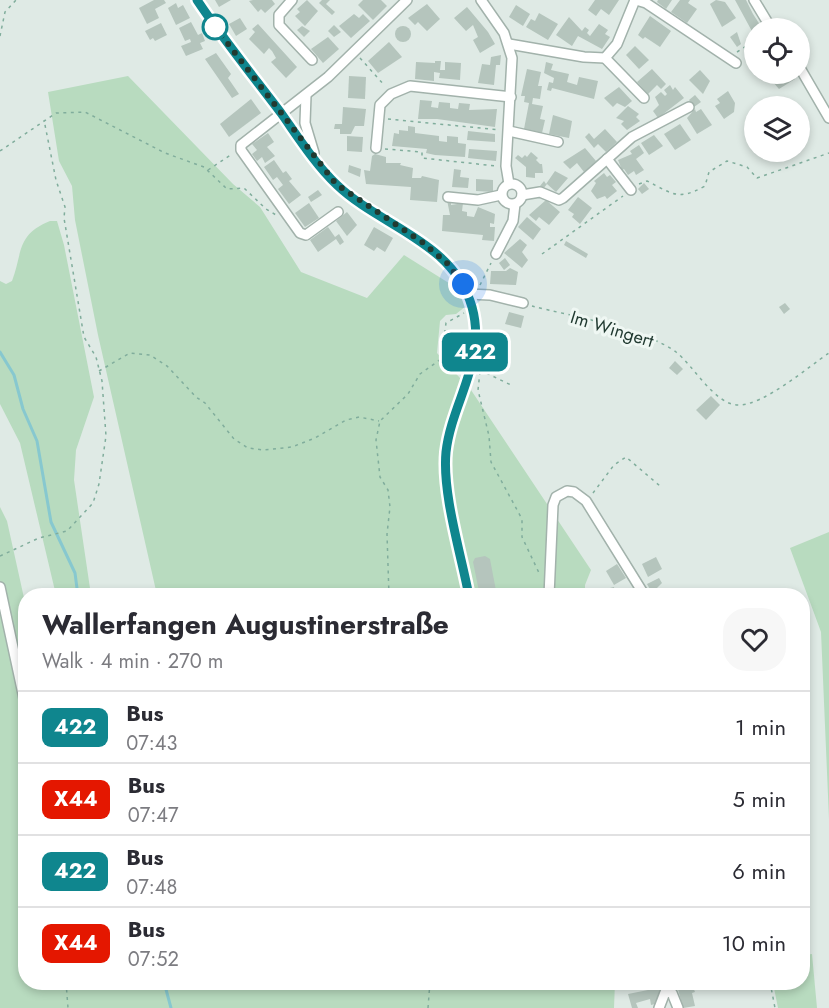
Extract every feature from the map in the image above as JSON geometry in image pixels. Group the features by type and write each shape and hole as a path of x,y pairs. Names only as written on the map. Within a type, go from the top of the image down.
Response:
{"street":[{"path":"197,0 318,163 348,194 436,253 454,272 468,294 476,338 476,369 449,436 446,467 468,588"},
{"path":"292,0 279,15 279,25 312,60"},
{"path":"338,212 306,235 300,233 241,150 243,141 306,95 355,52 407,0"},
{"path":"481,0 509,44 513,69 506,166 509,184"},
{"path":"605,58 617,44 635,0 646,3 732,60"},
{"path":"754,0 765,18"},
{"path":"509,44 584,57 605,58 644,98"},
{"path":"809,84 829,118"},
{"path":"376,148 380,105 391,94 410,86 511,97"},
{"path":"306,95 304,114 306,132 318,163"},
{"path":"496,254 513,221 515,204 522,195 540,192 559,200 632,137 689,107"},
{"path":"508,131 558,142"},
{"path":"606,159 631,190"},
{"path":"509,184 518,186 522,195"},
{"path":"509,184 502,190 501,195 506,203 515,204"},
{"path":"448,197 485,200 501,195"},
{"path":"468,294 478,293 523,303"},
{"path":"549,588 551,518 556,497 567,491 583,499 640,588"},
{"path":"0,587 18,671"},
{"path":"659,1008 667,990"},
{"path":"670,990 678,1008"}],"path":[{"path":"0,36 5,12 16,0"},
{"path":"732,60 744,50"},
{"path":"355,52 391,94"},
{"path":"0,151 56,113 85,112 165,153 207,170 227,189 244,188 276,215 286,212"},
{"path":"378,118 508,131"},
{"path":"0,556 39,538 59,535 74,525 93,503 99,484 106,436 99,371 96,357 84,337 64,218 65,207 56,180 44,120"},
{"path":"376,148 422,152 422,158 506,166"},
{"path":"207,170 241,150"},
{"path":"542,255 631,190 647,181 677,196 689,195 705,186 709,172 727,161 747,167 757,178 829,153"},
{"path":"478,293 482,278 496,254"},
{"name":"Im Wingert","path":"523,303 650,339 675,352 711,390 736,405 745,405 776,389 829,353"},
{"path":"389,588 387,534 390,507 388,490 380,477 376,440 380,421 408,394 420,374 441,359 446,323 472,309"},
{"path":"99,371 130,353 150,355 167,366 196,397 205,403 234,439 248,448 263,450 292,447 315,438 346,420 359,417 380,421"},
{"path":"476,369 511,385"},
{"path":"476,369 478,390 489,436 491,462 522,519 522,537 527,549 544,582 549,583"},
{"path":"583,499 588,494 592,495 614,465 627,457 660,486"},
{"path":"67,990 68,1008"},
{"path":"428,1008 429,990"},
{"path":"772,990 775,1008"}],"green space":[{"path":"128,76 233,184 260,207 301,272 367,298 404,255 452,285 471,302 456,314 446,315 440,321 437,353 471,390 591,570 585,588 155,588 98,335 75,220 72,186 59,161 48,92"},
{"path":"50,221 57,221 64,245 94,397 76,450 74,480 90,588 54,588 20,443 0,404 0,281 6,284 12,281 22,245 31,232"},
{"path":"0,507 7,521 22,588 18,588 18,990 615,990 614,1008 0,1008"},
{"path":"829,532 829,819 821,632 810,602 810,588 805,588 790,548"},
{"path":"810,954 812,954 817,1008 778,1008 774,990 810,990"}],"building":[{"path":"154,0 164,0 166,3 155,9 159,18 147,24 139,8"},
{"path":"215,0 231,0 219,7"},
{"path":"272,0 275,4 265,13 261,9 258,12 249,1"},
{"path":"307,0 318,11 305,26 295,16 300,12 297,9"},
{"path":"322,0 330,0 326,4 335,12 332,15 319,3"},
{"path":"363,0 381,0 387,6 373,20 358,5"},
{"path":"595,0 619,0 609,15 601,9 596,16 588,10"},
{"path":"658,0 672,0 666,9 657,2"},
{"path":"680,0 690,0 688,3 697,9 687,23 671,12"},
{"path":"716,0 725,2 736,18 722,27 710,4"},
{"path":"735,0 746,0 756,18 745,18"},
{"path":"176,3 178,8 183,5 190,18 176,25 168,8"},
{"path":"427,4 440,19 427,31 418,22 415,25 408,18"},
{"path":"516,5 530,14 523,26 509,17"},
{"path":"467,7 495,44 480,53 473,40 478,37 473,25 466,31 454,18"},
{"path":"539,13 558,24 548,40 526,27 531,19 535,21"},
{"path":"354,14 359,18 363,14 370,21 351,38 339,26"},
{"path":"650,16 671,31 660,47 638,35"},
{"path":"569,17 582,31 585,27 589,30 587,33 590,36 599,24 608,30 605,34 610,37 602,49 578,36 572,46 556,35"},
{"path":"240,18 247,29 236,36 229,24"},
{"path":"191,22 198,35 202,33 205,41 200,43 203,49 186,56 181,46 191,42 190,39 185,41 179,28"},
{"path":"161,23 167,35 155,41 153,38 150,40 145,31"},
{"path":"258,24 297,67 286,78 271,62 276,58 272,51 269,48 264,54 249,39 255,32 252,29"},
{"path":"334,25 341,32 334,37 328,31"},
{"path":"302,26 310,31 304,37 297,30"},
{"path":"403,26 409,28 411,34 409,40 403,42 397,40 395,34 397,28"},
{"path":"737,32 741,44 737,47 730,37"},
{"path":"328,37 339,49 323,63 311,49"},
{"path":"389,42 402,57 378,73 368,61"},
{"path":"635,46 649,60 639,69 626,55"},
{"path":"216,53 231,74 228,78 239,94 232,98 205,59"},
{"path":"501,55 500,65 496,65 494,85 478,83 482,64 490,65 491,57"},
{"path":"435,61 441,61 440,70 445,70 445,62 461,63 460,80 439,78 440,73 434,72 434,81 415,79 416,62 435,63"},
{"path":"546,62 553,64 551,70 569,74 567,82 577,85 579,77 598,81 594,99 552,88 551,91 547,90 549,82 553,83 554,78 544,73"},
{"path":"527,69 541,72 538,86 542,86 540,99 533,98 532,104 543,106 540,119 545,120 542,133 524,129 529,103 524,102 525,96 521,96"},
{"path":"652,69 666,84 661,89 657,85 648,94 637,82"},
{"path":"700,70 710,81 703,94 689,80"},
{"path":"349,76 366,77 365,99 348,98"},
{"path":"775,84 787,84 779,89"},
{"path":"670,85 673,90 675,87 684,98 658,118 653,111 659,105 655,97 661,92 665,96 667,94 664,90"},
{"path":"619,87 632,101 625,107 617,103 613,107 604,98"},
{"path":"728,91 735,103 734,112 724,119 715,106 720,103 717,99"},
{"path":"695,95 701,102 694,107 689,100"},
{"path":"251,99 261,113 229,137 220,124"},
{"path":"420,100 432,101 431,107 438,108 439,102 450,103 450,108 458,109 459,103 470,104 469,110 497,109 495,127 437,119 418,119"},
{"path":"628,106 639,114 636,117 640,121 627,130 621,124 624,121 616,118"},
{"path":"343,107 366,109 364,126 355,126 351,134 340,134 340,129 334,129 335,124 342,124"},
{"path":"695,109 696,112 701,109 712,125 697,134 687,118"},
{"path":"553,115 572,121 569,138 549,134"},
{"path":"680,124 691,140 675,150 664,134"},
{"path":"408,126 415,127 415,133 439,136 439,141 447,142 447,136 458,137 458,143 466,144 465,157 435,155 426,153 427,149 392,146 394,133 399,134 399,130 408,131"},
{"path":"605,129 617,142 606,152 598,144 594,148 585,137 589,133 594,139"},
{"path":"468,131 495,134 495,142 467,140"},
{"path":"268,133 274,142 267,147 275,156 265,163 262,157 257,161 252,154 257,150 252,144"},
{"path":"654,135 663,146 649,155 641,143"},
{"path":"347,136 363,137 362,152 347,151"},
{"path":"639,145 644,153 636,159 644,170 636,175 634,171 628,175 624,169 622,170 618,160 632,154 630,151"},
{"path":"585,148 596,161 584,172 577,163 570,169 563,162"},
{"path":"469,149 497,151 496,161 468,158"},
{"path":"531,152 542,164 543,173 535,173 535,178 526,177 526,167 515,158 518,155 522,158 525,155 527,157"},
{"path":"375,154 386,157 386,163 401,163 400,165 413,168 412,178 422,176 439,180 437,202 410,200 411,187 366,184 364,170 370,171 372,156"},
{"path":"274,160 283,173 286,171 292,179 289,181 301,195 289,204 278,189 283,185 277,177 273,180 264,167"},
{"path":"349,165 361,169 360,177 348,172"},
{"path":"454,169 461,170 460,177 469,178 468,188 452,187"},
{"path":"555,171 568,178 556,192 547,184 543,189 540,186 544,181 546,184"},
{"path":"604,173 607,177 610,175 616,182 612,185 617,191 607,199 605,196 597,199 591,191 596,183 594,181"},
{"path":"476,179 493,180 493,192 476,191"},
{"path":"644,183 649,189 642,194 638,189"},
{"path":"318,190 322,195 311,202 308,197"},
{"path":"578,197 592,208 580,224 572,217 574,214 568,210"},
{"path":"447,200 451,200 451,205 463,203 462,211 467,212 467,216 474,217 478,207 495,214 494,224 490,223 490,227 495,227 494,241 482,240 483,235 442,231 443,215 450,215"},
{"path":"546,200 560,212 549,225 539,217 536,221 529,215"},
{"path":"309,203 319,218 305,227 295,213"},
{"path":"347,212 357,225 347,236 336,221"},
{"path":"527,217 541,229 533,240 518,227"},
{"path":"328,227 335,237 339,234 344,242 340,245 336,239 318,252 310,240"},
{"path":"374,227 393,238 385,252 377,247 374,251 364,245"},
{"path":"520,239 527,245 522,252 528,260 522,268 504,253"},
{"path":"566,241 588,254 586,258 564,245"},
{"path":"505,258 510,265 504,270 499,263"},
{"path":"510,268 518,272 516,285 490,284 491,271 506,271"},
{"path":"785,303 790,309 784,314 779,307"},
{"path":"509,312 524,316 521,328 505,324"},
{"path":"675,361 683,369 677,375 669,368"},
{"path":"711,396 720,405 706,420 696,410"},
{"path":"485,556 490,559 495,588 478,588 473,562 475,558"},
{"path":"656,557 662,569 648,577 642,564"},
{"path":"617,564 626,578 614,585 606,571"},
{"path":"659,578 662,583 657,588 649,588 647,584"},
{"path":"661,990 662,996 658,997 659,1003 651,1005 650,999 636,1003 638,1008 632,1008 628,994"},
{"path":"678,990 694,990 695,992 692,993 695,1006 683,1008"}],"waterway":[{"path":"0,352 14,375 23,409 37,441 51,522 75,573 77,588"},
{"path":"166,990 171,1008"}],"bus line":[{"name":"422","path":"197,0 336,184 436,253 447,263 468,294 476,326 475,352 470,378 449,436 446,452 447,482 467,588"}],"route":[{"path":"215,27 336,184 422,242 447,263 463,284"}]}
